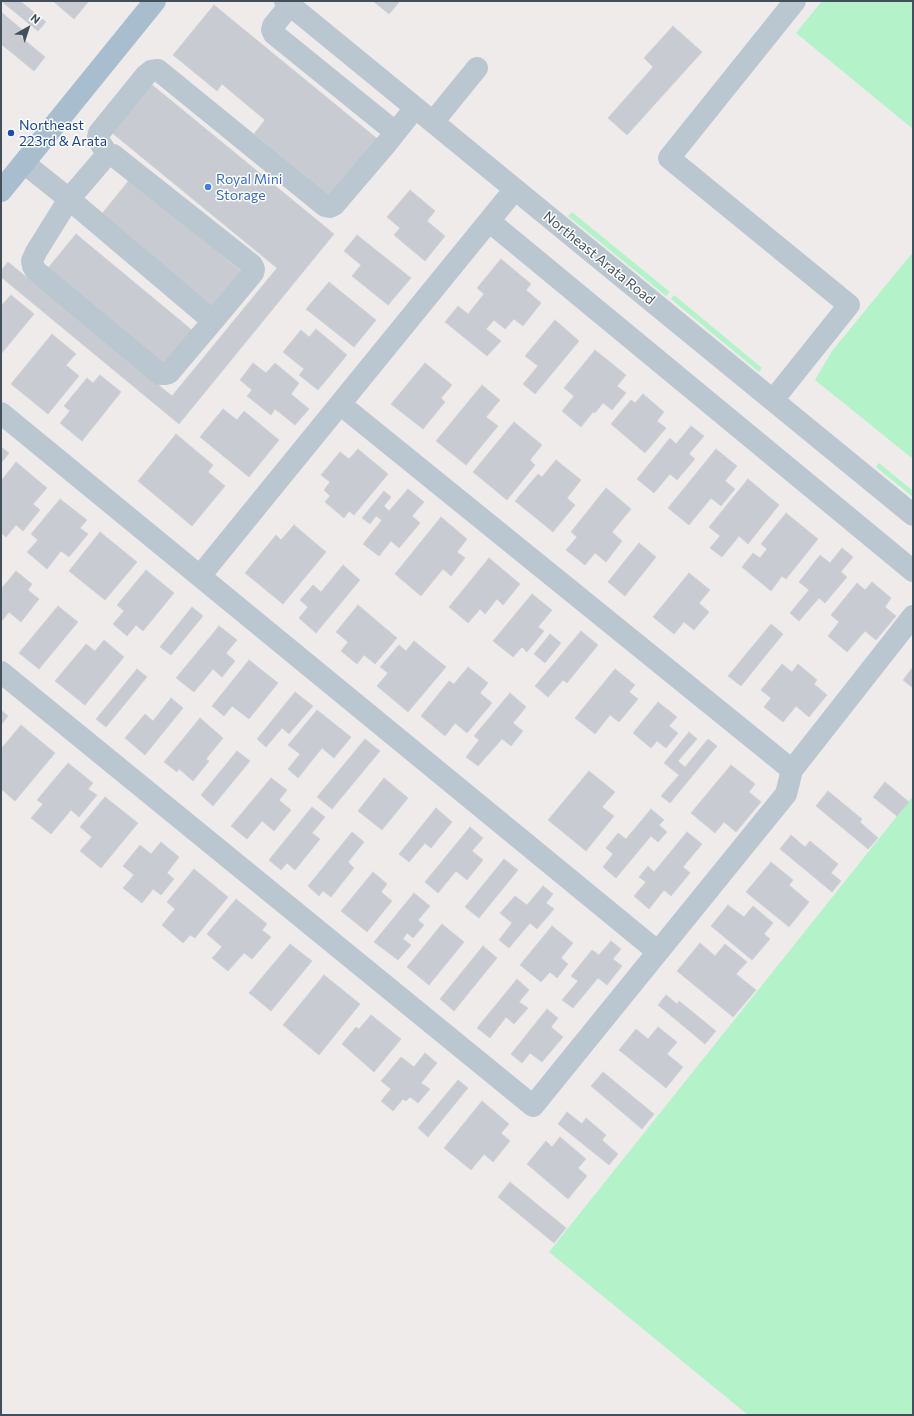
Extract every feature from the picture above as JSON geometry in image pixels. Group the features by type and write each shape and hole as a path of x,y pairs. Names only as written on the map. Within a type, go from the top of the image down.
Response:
{"main road":[{"path":"1,191 155,1"}],"street":[{"path":"772,400 849,305 669,158 796,1"},
{"path":"293,4 273,26 272,30 274,34 395,132"},
{"name":"Northeast Arata Road","path":"293,4 328,36 415,108 913,515"},
{"path":"308,61 328,36"},
{"path":"433,122 477,68"},
{"path":"108,155 99,141 99,133 146,74 151,71 158,70 325,206 330,207 415,108"},
{"path":"108,155 117,157 252,265 254,269 253,273 213,321 169,373 166,374 160,374 36,271 33,266 32,261 36,252 69,199 108,155"},
{"path":"24,163 69,199 213,321"},
{"path":"200,576 515,189"},
{"path":"489,221 913,571"},
{"path":"340,404 792,770"},
{"path":"1,413 658,952"},
{"path":"1,672 533,1106 786,794 792,770 913,616"}],"green space":[{"path":"822,1 913,1 913,129 796,33"},
{"path":"572,212 670,292 666,296 568,216"},
{"path":"913,252 913,459 815,380 832,351"},
{"path":"674,295 762,368 759,372 671,299"},
{"path":"879,463 913,491 913,497 876,467"},
{"path":"913,796 913,1415 748,1415 549,1252"}],"building":[{"path":"1,1 20,1 46,22 38,31"},
{"path":"53,1 89,1 74,19"},
{"path":"373,1 400,1 389,14"},
{"path":"214,5 380,141 333,199 254,134 265,120 222,84 217,91 173,55"},
{"path":"1,12 25,32 21,37 45,57 34,71 1,44"},
{"path":"673,26 702,52 627,135 608,118 653,67 644,58"},
{"path":"151,84 334,234 179,424 1,277 1,271 8,262 172,396 277,268 111,132"},
{"path":"130,179 242,272 213,307 101,215"},
{"path":"410,190 435,211 427,221 445,236 425,261 394,235 400,228 387,217"},
{"path":"76,234 193,331 165,365 48,268"},
{"path":"357,235 411,278 388,305 352,276 361,265 344,251"},
{"path":"501,259 531,284 526,290 541,303 523,326 514,319 505,329 494,320 486,329 501,341 487,356 445,322 458,306 468,314 484,294 477,288"},
{"path":"329,282 376,320 354,347 306,309"},
{"path":"11,295 34,314 1,354 1,306"},
{"path":"555,320 579,341 535,394 523,384 538,366 525,356"},
{"path":"316,329 347,355 318,390 299,375 304,369 283,352 301,330 309,337"},
{"path":"52,334 76,354 66,365 79,376 48,414 11,384"},
{"path":"595,350 626,375 617,386 626,393 612,410 603,403 595,413 593,412 581,427 562,411 574,396 564,388"},
{"path":"253,363 266,373 275,363 299,383 291,394 309,409 295,425 275,409 271,415 247,396 252,390 240,380"},
{"path":"425,363 452,385 441,398 445,402 423,429 391,404"},
{"path":"100,375 121,392 82,441 60,423 70,411 64,406 87,378 93,383"},
{"path":"482,385 500,400 486,417 498,426 466,465 436,441"},
{"path":"643,394 664,412 657,421 666,428 645,453 611,424 631,400 635,403"},
{"path":"223,409 237,420 244,411 279,440 249,477 200,437"},
{"path":"514,422 542,445 530,460 535,465 507,500 473,472"},
{"path":"691,426 704,436 689,454 695,459 677,480 670,474 654,493 637,479 670,438 676,444"},
{"path":"176,434 213,465 208,472 225,486 192,526 138,481"},
{"path":"1,447 9,453 1,463"},
{"path":"358,449 388,474 354,515 349,511 344,518 325,502 330,496 324,490 330,482 321,475 340,452 349,459"},
{"path":"716,449 737,466 725,481 735,489 721,506 711,498 689,525 668,508"},
{"path":"556,460 581,480 567,498 575,505 553,532 515,501 538,474 542,477"},
{"path":"16,462 47,488 33,504 40,510 23,531 16,525 6,537 1,533 1,481"},
{"path":"748,479 779,505 748,544 739,536 722,557 710,548 720,536 709,527"},
{"path":"606,488 631,509 612,532 622,541 606,562 595,553 585,565 566,550 577,537 571,532"},
{"path":"408,489 424,502 412,516 420,523 399,548 391,541 379,556 363,544 382,520 376,516 370,524 362,518 384,491 391,497 384,506 389,511"},
{"path":"60,499 87,520 80,528 88,534 69,557 61,551 47,569 27,552 38,540 31,534"},
{"path":"786,513 818,539 786,579 782,576 771,591 742,567 753,553 760,558 767,549 761,544"},
{"path":"441,517 467,539 457,552 465,558 451,576 443,569 421,596 395,574"},
{"path":"294,525 326,552 283,604 245,573 276,535 281,540"},
{"path":"100,532 137,562 105,600 69,571"},
{"path":"639,543 656,557 625,596 608,582"},
{"path":"842,548 853,557 841,572 847,577 825,603 819,598 799,621 790,613 809,590 799,582 820,555 830,563"},
{"path":"489,558 520,584 503,605 497,599 485,614 480,609 468,623 449,607"},
{"path":"343,565 360,580 316,633 299,618 308,607 300,600 313,585 321,592"},
{"path":"146,570 174,593 143,631 136,625 127,636 113,624 124,611 117,605"},
{"path":"16,571 32,584 28,590 39,599 21,622 9,612 1,622 1,587 2,588"},
{"path":"689,573 710,590 699,603 709,612 694,630 684,622 674,634 653,617"},
{"path":"872,582 891,598 885,607 896,616 876,640 865,631 847,652 828,636 839,622 831,615 857,583 865,590"},
{"path":"532,594 552,610 538,627 544,631 527,652 522,647 513,657 493,641"},
{"path":"358,605 397,638 375,664 364,655 357,664 341,651 348,642 336,632"},
{"path":"58,606 78,622 39,669 19,653"},
{"path":"192,607 203,616 171,655 160,647"},
{"path":"771,624 783,634 741,686 728,676"},
{"path":"219,626 237,640 226,653 235,661 222,677 213,669 194,692 176,678"},
{"path":"581,631 598,645 567,683 563,680 548,697 535,686"},
{"path":"550,634 561,643 545,663 534,654"},
{"path":"104,640 124,657 85,705 55,681 86,644 95,651"},
{"path":"414,641 446,667 408,712 377,686 388,673 380,667 399,645 406,651"},
{"path":"249,660 278,683 249,719 232,706 224,716 212,706"},
{"path":"782,664 792,672 798,664 817,680 814,684 827,695 809,717 796,706 783,722 764,707 771,698 761,690"},
{"path":"468,667 488,683 480,693 492,703 467,733 455,723 445,736 421,716 449,681 454,684"},
{"path":"913,667 913,688 903,680"},
{"path":"137,669 147,677 106,727 96,719"},
{"path":"615,669 635,685 629,692 638,699 619,722 610,715 595,734 575,718"},
{"path":"295,692 313,706 289,734 282,728 266,747 257,739"},
{"path":"510,693 526,707 513,723 523,731 511,746 501,738 502,739 478,766 466,757 479,740 474,736"},
{"path":"171,698 183,708 145,755 125,738 145,714 153,721"},
{"path":"658,702 677,717 669,726 678,733 666,748 657,741 651,748 633,733"},
{"path":"1,710 8,716 1,725"},
{"path":"317,710 351,737 334,758 322,748 298,778 288,769 300,754 288,745"},
{"path":"200,718 223,738 206,759 209,761 193,781 179,769 177,772 164,762"},
{"path":"21,725 55,753 15,801 1,789 1,749"},
{"path":"689,732 697,739 678,761 685,767 708,739 717,746 670,803 661,796 679,775 664,763"},
{"path":"365,739 380,751 332,809 317,797"},
{"path":"237,751 250,761 213,806 201,795"},
{"path":"68,763 93,783 88,789 97,795 79,817 71,810 51,834 31,818 43,804 37,800"},
{"path":"731,765 755,784 749,792 761,802 736,832 724,822 715,833 691,813"},
{"path":"589,771 615,792 602,807 614,816 586,851 548,820"},
{"path":"271,778 287,790 279,800 291,810 274,831 262,821 247,839 231,826"},
{"path":"384,778 408,798 382,830 358,811"},
{"path":"885,782 909,802 897,816 873,797"},
{"path":"828,791 862,819 860,822 878,838 868,849 816,806"},
{"path":"105,797 138,823 101,868 80,851 92,837 80,827"},
{"path":"312,807 325,817 312,833 320,839 295,870 287,863 281,870 269,860"},
{"path":"436,808 452,822 431,848 425,843 409,862 399,854"},
{"path":"651,809 664,820 659,825 667,832 658,842 651,836 616,878 603,867 613,854 606,848 618,833 626,839"},
{"path":"470,827 483,838 472,851 483,860 467,880 456,871 438,893 425,882"},
{"path":"352,832 364,842 348,862 354,868 331,897 323,891 319,896 308,886"},
{"path":"687,832 702,844 683,867 690,873 671,896 664,890 649,909 634,896 646,882 639,877 648,866 654,872"},
{"path":"791,835 805,847 810,841 838,864 831,873 841,881 832,892 780,849"},
{"path":"161,842 179,857 167,873 174,879 161,895 153,889 142,903 123,888 134,875 123,866 140,845 151,854"},
{"path":"504,859 518,870 479,918 465,907"},
{"path":"771,862 793,880 789,885 809,902 789,927 746,892"},
{"path":"194,869 228,897 195,938 190,935 183,943 162,925 175,909 167,902"},
{"path":"373,872 387,884 381,892 392,901 367,932 341,911"},
{"path":"543,886 553,894 546,903 554,909 537,929 530,923 509,948 499,940 512,923 500,913 515,896 527,905"},
{"path":"414,893 430,906 418,920 424,925 413,938 407,933 403,939 411,945 398,960 374,942"},
{"path":"236,899 267,924 262,930 271,937 252,959 244,953 228,971 212,958 222,947 207,934"},
{"path":"728,905 744,917 753,906 773,923 764,934 770,939 752,960 711,926"},
{"path":"442,924 464,942 429,985 407,967"},
{"path":"552,926 573,943 561,958 568,964 557,978 550,972 541,982 520,965"},
{"path":"611,941 621,949 613,959 622,966 607,985 598,978 573,1008 562,1000 578,981 571,976 592,950 599,955"},
{"path":"700,943 715,956 725,944 747,962 736,974 756,990 733,1017 677,971"},
{"path":"290,944 312,961 271,1011 249,993"},
{"path":"483,946 497,958 454,1011 440,999"},
{"path":"324,975 360,1004 319,1055 283,1025"},
{"path":"517,979 529,990 519,1002 528,1008 514,1024 506,1017 490,1038 477,1028"},
{"path":"666,995 677,1004 679,1001 716,1031 705,1044 658,1005"},
{"path":"547,1009 558,1018 551,1027 563,1037 542,1062 530,1053 522,1063 511,1054"},
{"path":"371,1015 401,1039 374,1072 342,1044 356,1027 359,1029"},
{"path":"658,1027 677,1042 667,1054 683,1067 666,1088 619,1050 636,1029 648,1039"},
{"path":"425,1053 437,1063 421,1083 430,1089 418,1103 410,1097 406,1101 403,1099 393,1111 381,1101 391,1089 381,1081 401,1057 414,1067"},
{"path":"603,1072 654,1114 642,1129 591,1086"},
{"path":"458,1080 468,1088 428,1137 418,1128"},
{"path":"482,1101 509,1124 501,1133 510,1141 493,1162 484,1154 471,1170 444,1148"},
{"path":"567,1112 582,1124 586,1118 606,1135 602,1140 618,1154 609,1165 558,1124"},
{"path":"560,1137 586,1159 578,1168 587,1176 568,1199 527,1164 546,1141 552,1147"},
{"path":"510,1182 566,1228 554,1243 498,1197"}],"place":[{"name":"Northeast 223rd & Arata","path":"11,133"},
{"name":"Royal Mini Storage","path":"208,187"}]}
